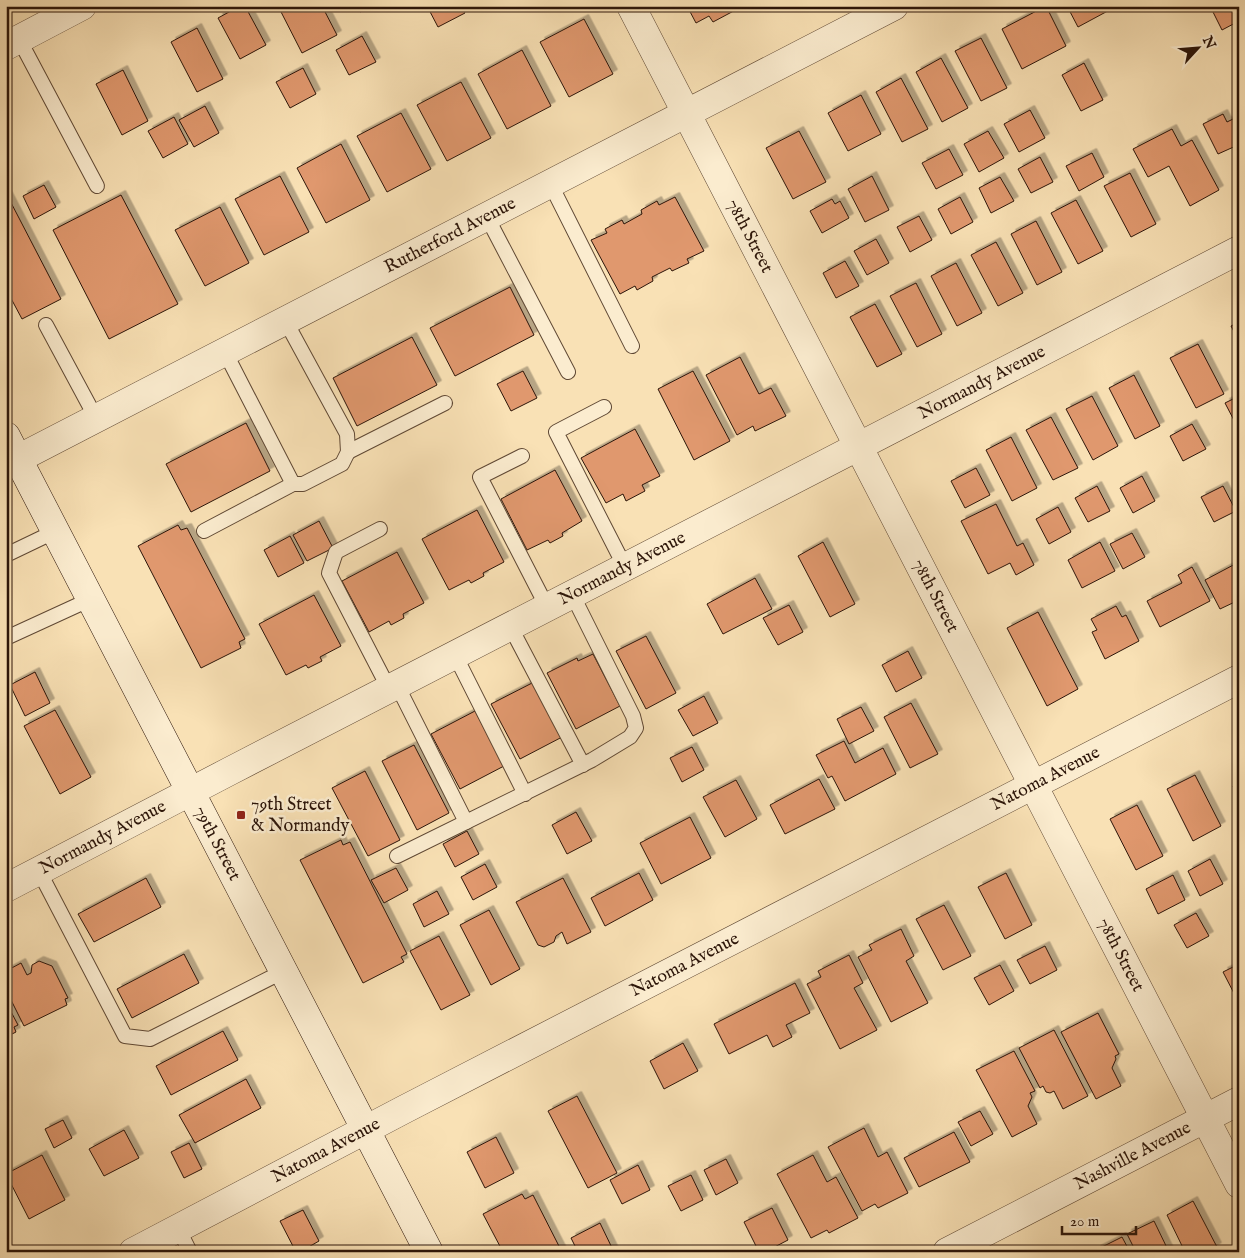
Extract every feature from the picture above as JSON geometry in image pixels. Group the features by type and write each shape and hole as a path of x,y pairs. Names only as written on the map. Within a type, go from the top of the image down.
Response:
{"street":[{"path":"13,43 82,6"},
{"name":"78th Street","path":"631,6 1239,1184"},
{"name":"Rutherford Avenue","path":"10,453 96,418 894,6"},
{"name":"Normandy Avenue","path":"6,888 190,791 1239,250"},
{"name":"79th Street","path":"10,453 56,531 429,1252"},
{"name":"Natoma Avenue","path":"133,1252 1239,679"},
{"name":"Nashville Avenue","path":"947,1252 1239,1101"}],"lane":[{"path":"13,43 97,186"},
{"path":"550,184 632,346"},
{"path":"487,217 568,372"},
{"path":"204,531 293,484 303,484 342,464 348,452 347,434 286,320"},
{"path":"46,325 96,418"},
{"path":"225,352 293,484"},
{"path":"348,452 445,403"},
{"path":"604,407 556,432 625,567"},
{"path":"522,456 480,478 546,607"},
{"path":"380,528 336,552 329,573 466,822"},
{"path":"6,555 56,531"},
{"path":"397,856 584,765 630,737 636,728 633,716 572,594"},
{"path":"6,638 90,599"},
{"path":"510,626 584,765"},
{"path":"455,655 524,794"},
{"path":"39,871 125,1036 150,1039 284,972"},
{"path":"178,1228 190,1252"}],"building":[{"path":"240,6 245,6 266,45 240,59 218,18"},
{"path":"278,6 322,6 337,35 302,53"},
{"path":"357,6 372,6 360,12"},
{"path":"427,6 461,6 465,13 438,27"},
{"path":"687,6 743,6 713,22 709,16 696,23"},
{"path":"1046,6 1066,46 1022,69 1002,29"},
{"path":"1067,6 1117,6 1078,27"},
{"path":"1210,6 1239,6 1239,21 1222,30"},
{"path":"584,19 613,74 569,97 540,42"},
{"path":"197,28 223,79 197,92 171,42"},
{"path":"362,36 376,62 349,75 336,50"},
{"path":"981,38 1007,88 981,101 955,51"},
{"path":"522,50 551,106 507,129 478,74"},
{"path":"941,58 968,108 942,122 916,72"},
{"path":"1084,63 1103,100 1081,111 1062,75"},
{"path":"303,68 316,94 290,108 276,82"},
{"path":"123,70 148,121 122,135 96,84"},
{"path":"901,78 928,129 902,142 876,92"},
{"path":"461,82 491,138 447,161 417,105"},
{"path":"861,95 881,134 848,151 828,113"},
{"path":"205,106 219,133 194,147 179,120"},
{"path":"1030,110 1045,138 1019,152 1004,124"},
{"path":"401,113 431,169 387,192 357,136"},
{"path":"1223,114 1227,122 1239,116 1239,147 1238,145 1218,154 1203,124"},
{"path":"174,117 188,144 163,158 148,131"},
{"path":"1172,129 1181,146 1192,140 1219,190 1190,206 1169,166 1148,177 1133,149"},
{"path":"799,131 826,182 793,199 766,148"},
{"path":"988,131 1004,158 979,172 964,144"},
{"path":"341,144 370,200 326,223 297,168"},
{"path":"949,149 963,175 936,189 922,163"},
{"path":"1092,153 1104,177 1079,191 1066,166"},
{"path":"1040,157 1053,182 1031,193 1018,169"},
{"path":"1130,173 1156,224 1131,237 1104,186"},
{"path":"280,176 309,232 264,255 235,199"},
{"path":"872,176 889,210 865,222 848,189"},
{"path":"1000,177 1014,201 991,213 979,188"},
{"path":"44,185 56,207 34,219 23,196"},
{"path":"6,193 61,299 22,319 6,289"},
{"path":"121,195 178,304 109,339 53,230"},
{"path":"675,197 704,251 687,259 689,263 672,271 670,268 652,277 653,281 637,290 635,286 620,294 591,240 607,233 605,229 622,220 624,224 642,214 641,210 657,201 659,205"},
{"path":"960,197 973,222 951,234 938,209"},
{"path":"832,199 835,204 840,201 849,218 822,233 810,211"},
{"path":"1076,200 1103,251 1078,264 1051,213"},
{"path":"220,207 249,263 205,286 175,230"},
{"path":"919,216 932,240 910,252 897,227"},
{"path":"1036,221 1062,272 1037,285 1011,234"},
{"path":"876,239 889,263 867,275 854,251"},
{"path":"996,242 1023,293 998,306 971,255"},
{"path":"845,261 859,286 836,298 823,273"},
{"path":"956,263 982,313 957,326 931,276"},
{"path":"916,283 942,334 917,347 890,296"},
{"path":"510,287 534,335 455,376 430,328"},
{"path":"875,304 902,354 877,367 850,317"},
{"path":"1239,322 1239,341 1231,326"},
{"path":"412,337 437,385 357,426 333,378"},
{"path":"1198,344 1224,394 1196,408 1170,358"},
{"path":"740,357 759,394 771,388 786,416 755,431 753,426 737,435 706,375"},
{"path":"523,371 537,398 511,411 497,384"},
{"path":"693,371 730,441 694,460 658,389"},
{"path":"1134,375 1160,426 1135,439 1109,388"},
{"path":"1092,396 1118,446 1093,460 1066,409"},
{"path":"1239,396 1239,428 1238,428 1225,403"},
{"path":"1051,417 1078,468 1053,480 1026,430"},
{"path":"246,423 270,471 191,512 166,464"},
{"path":"1192,424 1206,449 1183,461 1170,436"},
{"path":"635,429 660,476 642,485 645,491 626,501 623,494 606,503 581,458"},
{"path":"1011,437 1037,488 1012,501 986,450"},
{"path":"976,468 990,495 965,508 951,481"},
{"path":"555,470 582,521 562,533 563,536 550,543 548,540 527,550 501,499"},
{"path":"1142,476 1155,501 1133,513 1120,488"},
{"path":"1097,486 1110,511 1088,522 1075,498"},
{"path":"1223,486 1236,511 1214,522 1201,497"},
{"path":"996,504 1017,546 1023,543 1034,565 1016,575 1010,563 988,574 961,521"},
{"path":"1058,507 1071,532 1049,544 1036,519"},
{"path":"477,510 504,562 483,573 484,576 471,583 469,580 449,590 422,539"},
{"path":"319,521 333,548 307,561 293,535"},
{"path":"178,525 181,530 187,528 245,639 239,642 241,648 201,668 138,546"},
{"path":"1132,533 1145,557 1123,569 1110,544"},
{"path":"290,536 304,563 278,577 264,550"},
{"path":"823,542 855,604 830,617 798,556"},
{"path":"1100,542 1115,571 1082,588 1068,560"},
{"path":"397,552 424,603 403,614 404,618 391,625 389,621 369,632 342,581"},
{"path":"1239,562 1239,600 1220,609 1205,580"},
{"path":"1192,567 1210,601 1160,627 1147,601 1182,583 1178,575"},
{"path":"755,578 772,609 723,634 707,604"},
{"path":"314,595 341,646 320,657 322,661 308,668 306,665 286,675 259,624"},
{"path":"789,605 803,632 778,645 763,618"},
{"path":"1116,606 1122,617 1126,615 1139,641 1105,659 1092,632 1097,630 1091,619"},
{"path":"1038,612 1078,689 1047,706 1007,628"},
{"path":"646,636 676,693 646,709 616,651"},
{"path":"908,651 922,678 896,692 882,665"},
{"path":"593,654 620,706 576,729 547,673 577,658 578,661"},
{"path":"35,672 50,703 25,716 10,685"},
{"path":"536,681 564,736 520,759 491,704"},
{"path":"704,696 718,723 693,736 678,710"},
{"path":"911,703 938,754 910,768 884,717"},
{"path":"861,707 874,731 849,744 837,719"},
{"path":"55,710 91,777 60,794 24,726"},
{"path":"475,711 504,766 460,789 431,734"},
{"path":"844,741 855,763 883,748 896,774 845,801 832,776 828,778 816,755"},
{"path":"414,745 449,813 417,830 382,761"},
{"path":"692,747 704,770 682,782 670,758"},
{"path":"365,771 400,840 368,856 332,788"},
{"path":"1195,775 1221,826 1193,841 1167,789"},
{"path":"819,779 835,809 785,834 770,805"},
{"path":"736,780 757,819 725,837 703,797"},
{"path":"1239,783 1239,797 1233,786"},
{"path":"1137,805 1163,856 1136,870 1110,819"},
{"path":"576,812 592,841 567,854 552,825"},
{"path":"690,817 711,858 661,884 640,843"},
{"path":"467,831 479,854 455,867 443,844"},
{"path":"341,840 343,845 350,842 407,954 401,957 404,962 363,983 300,860"},
{"path":"1210,859 1223,884 1200,896 1188,871"},
{"path":"485,864 497,887 473,900 461,877"},
{"path":"396,868 408,890 384,903 371,880"},
{"path":"639,873 653,900 605,926 591,898"},
{"path":"1006,873 1032,925 1005,939 978,887"},
{"path":"1173,875 1185,900 1158,914 1146,889"},
{"path":"146,878 161,907 94,942 78,914"},
{"path":"563,878 591,932 567,944 562,932 556,936 554,942 544,947 538,945 516,902"},
{"path":"437,891 449,914 424,927 413,904"},
{"path":"944,905 971,956 943,970 916,919"},
{"path":"489,910 520,969 491,985 460,925"},
{"path":"1196,913 1209,936 1187,948 1174,925"},
{"path":"901,929 914,956 906,961 928,1003 891,1022 858,957 872,950 869,945"},
{"path":"439,936 470,995 441,1010 410,951"},
{"path":"1045,946 1057,970 1030,984 1017,960"},
{"path":"184,954 199,983 132,1018 117,989"},
{"path":"849,955 863,983 854,988 877,1030 840,1049 807,984 821,977 818,971"},
{"path":"39,961 52,966 68,998 65,999 67,1005 24,1026 6,990 6,971 21,963 27,975 31,973 32,965"},
{"path":"1239,964 1239,1003 1223,972"},
{"path":"1000,965 1014,991 989,1005 974,978"},
{"path":"795,983 810,1013 786,1025 792,1037 773,1047 767,1035 729,1054 714,1024"},
{"path":"6,1002 18,1025 14,1027 16,1032 6,1037"},
{"path":"1098,1013 1119,1054 1115,1056 1116,1059 1112,1068 1121,1086 1096,1099 1061,1032"},
{"path":"1054,1030 1088,1096 1063,1109 1054,1091 1050,1093 1046,1092 1043,1086 1040,1088 1019,1048"},
{"path":"223,1031 238,1060 171,1095 156,1066"},
{"path":"683,1043 698,1071 664,1089 650,1061"},
{"path":"1014,1051 1035,1091 1030,1093 1032,1097 1028,1106 1037,1124 1012,1137 976,1070"},
{"path":"246,1079 261,1108 195,1143 179,1115"},
{"path":"577,1096 617,1173 588,1188 548,1111"},
{"path":"980,1111 993,1134 971,1146 958,1122"},
{"path":"63,1120 72,1138 54,1148 45,1129"},
{"path":"864,1128 878,1157 887,1152 908,1193 878,1208 875,1204 862,1211 828,1147"},
{"path":"124,1130 139,1158 104,1176 89,1149"},
{"path":"954,1132 970,1162 919,1187 904,1158"},
{"path":"496,1137 514,1173 485,1188 467,1152"},
{"path":"189,1143 202,1169 184,1178 171,1152"},
{"path":"42,1155 65,1200 29,1219 6,1174"},
{"path":"813,1155 827,1182 836,1177 858,1218 829,1233 827,1230 811,1238 777,1174"},
{"path":"726,1159 738,1183 716,1195 704,1170"},
{"path":"638,1165 650,1190 622,1204 610,1180"},
{"path":"691,1175 703,1200 681,1211 668,1186"},
{"path":"522,1194 525,1199 533,1195 562,1252 503,1252 483,1214"},
{"path":"1193,1201 1217,1247 1208,1252 1185,1252 1167,1215"},
{"path":"772,1208 788,1240 765,1252 759,1252 744,1222"},
{"path":"303,1210 319,1241 300,1252 296,1252 280,1221"},
{"path":"1154,1221 1169,1252 1136,1252 1127,1234"},
{"path":"600,1223 614,1252 578,1252 571,1238"},
{"path":"1122,1237 1130,1252 1097,1252 1096,1250"}],"place":[{"name":"79th Street & Normandy","path":"241,815"}]}
